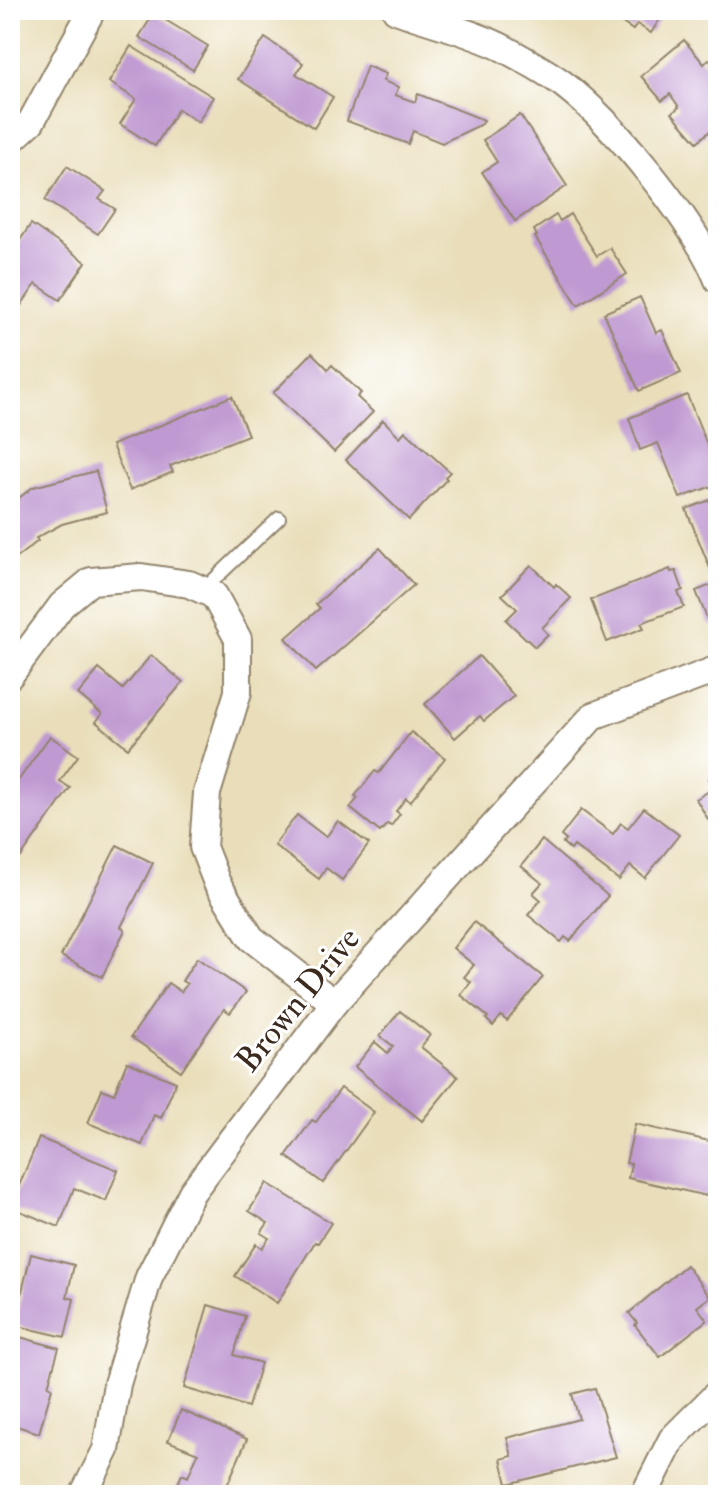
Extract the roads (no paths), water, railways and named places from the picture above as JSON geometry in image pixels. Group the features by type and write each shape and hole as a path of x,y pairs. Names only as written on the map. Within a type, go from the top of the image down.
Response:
{"street":[{"path":"10,141 31,122 92,10"},
{"path":"396,10 503,48 564,85 617,136 669,199 718,280"},
{"path":"10,675 62,605 91,581 141,577 189,584 214,595 238,639 238,692 207,793 203,847 217,883 251,938 334,1003"},
{"name":"Brown Drive","path":"83,1495 106,1450 117,1384 149,1277 192,1192 334,1003 593,716 718,669"},
{"path":"644,1495 672,1439 718,1393"}],"lane":[{"path":"203,590 279,518"}]}
